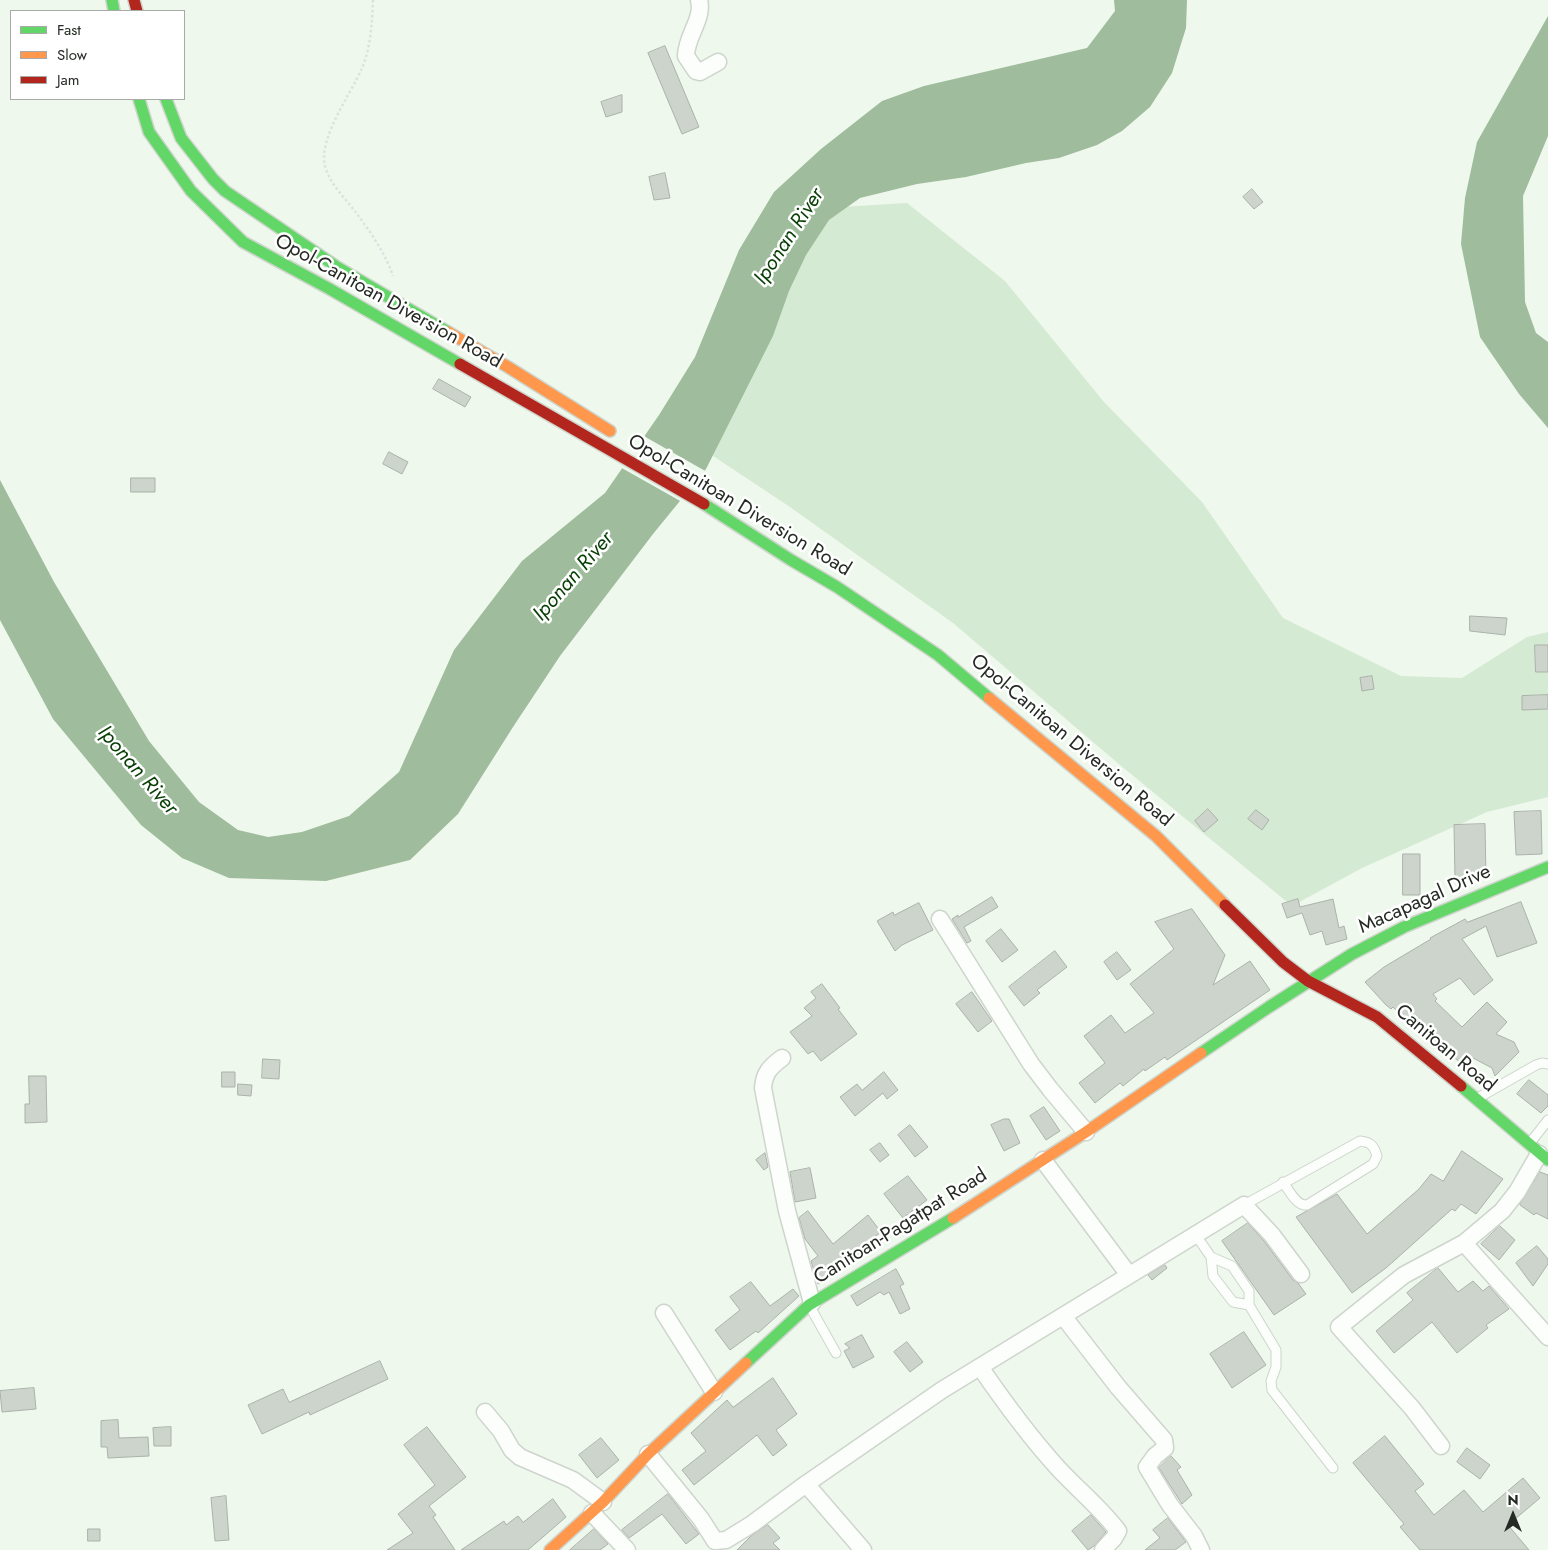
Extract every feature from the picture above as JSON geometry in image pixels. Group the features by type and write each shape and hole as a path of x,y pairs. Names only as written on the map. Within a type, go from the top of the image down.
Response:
{"main road":[{"name":"Opol-Canitoan Diversion Road","path":"139,100 149,132 190,191 243,242 328,288 709,507 837,587 938,655 1156,836 1283,962 1308,981"},
{"name":"Opol-Canitoan Diversion Road","path":"166,100 182,138 213,180 225,191 330,262 508,367 617,436"},
{"path":"655,462 680,491"},
{"name":"Macapagal Drive","path":"1308,981 1352,954 1404,927 1548,867"},
{"name":"Canitoan Road","path":"1308,981 1377,1017 1420,1050 1539,1153"},
{"name":"Canitoan-Pagatpat Road","path":"550,1550 597,1507 648,1454 811,1304 932,1232 1043,1160 1308,981"}],"street":[{"path":"699,0 701,10 690,36 686,56 696,71 700,72 718,62"},
{"path":"940,918 1031,1064 1086,1132"},
{"path":"782,1058 770,1068 763,1078 763,1088 787,1211 811,1304"},
{"path":"1441,1446 1412,1408 1339,1327 1404,1276 1464,1243 1502,1211 1517,1192 1539,1153"},
{"path":"1043,1160 1129,1276"},
{"path":"648,1454 701,1519 715,1541 726,1540 752,1524 806,1484 942,1390 1244,1204 1272,1235 1301,1274"},
{"path":"1464,1243 1548,1337"},
{"path":"664,1313 714,1392"},
{"path":"1063,1316 1118,1387 1164,1440 1164,1448 1147,1467 1170,1505 1194,1536 1201,1550"},
{"path":"980,1367 1001,1398 1056,1466 1107,1517 1118,1531 1103,1550"},
{"path":"485,1412 501,1431 512,1450 520,1457 573,1480 597,1507 627,1550"},
{"path":"806,1484 863,1550"}],"lane":[{"path":"1476,1099 1536,1065 1548,1064"},
{"path":"1539,1153 1548,1120"},
{"path":"1244,1204 1283,1182 1360,1141 1368,1142 1374,1147 1377,1156 1373,1164 1307,1204 1298,1203 1283,1182"},
{"path":"1195,1234 1211,1257 1213,1276 1233,1302 1249,1305"},
{"path":"1211,1257 1232,1266 1249,1291 1249,1305 1276,1350 1276,1367 1271,1381 1272,1390 1333,1468"},
{"path":"811,1304 836,1353"}],"path":[{"path":"373,0 371,33 363,66 328,133 324,150 325,165 333,185 366,227 390,266 403,304"}],"shaded area":[{"path":"907,203 1005,281 1104,402 1202,502 1283,618 1401,676 1462,678 1527,637 1548,632 1548,797 1487,812 1362,868 1292,906 1120,765 953,623 790,507 701,448 824,208"}],"water":[{"name":"Iponan River","path":"1114,0 1187,0 1186,28 1172,73 1150,107 1122,131 1097,145 1059,158 1026,163 966,177 917,184 860,198 829,220 806,255 789,291 773,336 706,469 653,534 560,656 458,814 410,860 326,881 229,878 182,858 141,825 53,719 0,620 0,480 54,582 149,741 199,802 238,830 268,837 302,832 349,816 399,772 454,650 522,561 605,493 659,415 695,357 739,250 774,192 821,149 882,101 924,86 1087,48 1115,11"},
{"path":"1548,16 1548,136 1523,196 1525,302 1536,333 1548,342 1548,428 1519,394 1480,337 1461,244 1465,198 1477,142"}],"pier":[{"path":"642,435 707,472 682,502 620,467"}],"building":[{"path":"665,46 699,127 682,134 648,53"},
{"path":"622,95 622,112 606,117 601,102"},
{"path":"665,173 670,198 654,200 649,177"},
{"path":"1252,189 1263,202 1254,209 1243,197"},
{"path":"439,379 471,397 465,407 433,389"},
{"path":"389,452 408,462 402,474 383,464"},
{"path":"131,478 155,478 155,492 131,492"},
{"path":"1470,616 1507,618 1505,635 1470,631"},
{"path":"1535,645 1548,645 1548,672 1536,672"},
{"path":"1372,676 1374,689 1362,691 1360,678"},
{"path":"1548,695 1548,709 1522,710 1522,696"},
{"path":"1208,809 1218,820 1204,832 1195,821"},
{"path":"1256,810 1269,820 1262,830 1248,819"},
{"path":"1541,811 1542,854 1516,855 1514,812"},
{"path":"1485,824 1486,878 1455,879 1454,825"},
{"path":"1403,854 1420,854 1420,895 1403,895"},
{"path":"992,897 998,907 964,927 971,941 967,943 952,919"},
{"path":"1298,899 1300,907 1333,899 1339,928 1344,926 1347,939 1326,945 1322,931 1310,935 1302,913 1287,918 1282,904"},
{"path":"1521,902 1537,943 1497,957 1486,926 1462,939 1493,980 1474,995 1460,978 1433,994 1437,999 1435,1001 1462,1027 1487,1002 1507,1022 1496,1034 1514,1042 1519,1052 1495,1076 1492,1068 1473,1058 1465,1066 1437,1046 1393,1007 1391,1009 1386,1005 1365,982 1384,967 1430,938 1465,919 1467,922"},
{"path":"919,903 933,930 902,945 895,951 877,921 893,912 894,915"},
{"path":"1192,909 1225,955 1213,985 1250,961 1270,990 1167,1060 1165,1057 1145,1071 1144,1069 1123,1086 1120,1083 1095,1103 1079,1083 1105,1063 1084,1036 1111,1015 1125,1033 1154,1013 1130,984 1174,949 1155,922"},
{"path":"1001,929 1018,950 1002,962 986,941"},
{"path":"1055,951 1067,967 1037,990 1040,993 1024,1006 1009,987"},
{"path":"1117,952 1131,970 1117,980 1104,962"},
{"path":"822,984 857,1034 821,1061 813,1051 808,1054 790,1032 812,1016 804,1008 816,998 811,992"},
{"path":"972,992 992,1021 978,1032 956,1004"},
{"path":"263,1059 280,1060 279,1079 262,1078"},
{"path":"222,1072 235,1072 235,1087 222,1087"},
{"path":"884,1072 898,1090 887,1099 883,1093 855,1116 840,1097 857,1084 862,1090"},
{"path":"29,1076 46,1076 47,1122 25,1123 25,1104 29,1104"},
{"path":"1529,1080 1548,1095 1548,1106 1541,1113 1517,1094"},
{"path":"238,1084 252,1085 251,1096 238,1095"},
{"path":"1044,1107 1060,1131 1046,1140 1030,1116"},
{"path":"1004,1119 1009,1119 1020,1143 1004,1151 991,1125"},
{"path":"910,1125 928,1147 915,1157 898,1135"},
{"path":"880,1143 889,1155 880,1162 870,1150"},
{"path":"1462,1151 1503,1179 1476,1214 1461,1204 1455,1211 1452,1209 1386,1268 1352,1293 1296,1217 1337,1194 1367,1234 1419,1189 1431,1174 1443,1181"},
{"path":"765,1153 768,1167 764,1170 756,1160"},
{"path":"810,1168 816,1198 795,1202 790,1172"},
{"path":"1540,1172 1548,1175 1548,1219 1536,1213 1534,1215 1520,1205"},
{"path":"908,1176 927,1200 903,1218 884,1194"},
{"path":"808,1211 833,1244 868,1215 881,1232 859,1249 864,1256 818,1284 811,1261 818,1256 805,1239 799,1218"},
{"path":"1248,1223 1306,1294 1274,1315 1222,1241"},
{"path":"1500,1226 1515,1240 1499,1260 1481,1244"},
{"path":"1537,1246 1548,1259 1548,1264 1533,1286 1516,1263"},
{"path":"1165,1265 1167,1268 1152,1280 1148,1275"},
{"path":"1438,1268 1458,1292 1473,1281 1483,1291 1489,1286 1509,1309 1486,1325 1488,1328 1457,1353 1432,1322 1394,1353 1376,1331 1413,1300 1407,1293"},
{"path":"896,1269 904,1284 900,1286 910,1309 900,1314 889,1292 884,1295 880,1292 857,1306 851,1296"},
{"path":"751,1282 770,1306 793,1289 799,1296 758,1333 756,1331 730,1350 715,1330 740,1310 730,1297"},
{"path":"1244,1332 1266,1365 1232,1388 1210,1354"},
{"path":"862,1335 874,1357 853,1368 844,1351 850,1348 845,1344"},
{"path":"907,1342 923,1362 910,1372 894,1352"},
{"path":"380,1361 388,1379 310,1415 309,1412 262,1434 248,1405 283,1389 289,1402"},
{"path":"773,1378 797,1414 776,1430 787,1445 773,1456 757,1435 694,1485 682,1470 706,1451 691,1433 727,1400 733,1407"},
{"path":"34,1388 36,1409 2,1412 0,1391"},
{"path":"118,1420 119,1438 148,1437 149,1456 108,1458 107,1447 101,1447 101,1421"},
{"path":"171,1427 171,1446 154,1446 153,1428"},
{"path":"427,1427 466,1477 429,1506 436,1515 433,1517 455,1550 387,1550 413,1533 398,1514 435,1485 404,1445"},
{"path":"1385,1436 1424,1484 1415,1491 1434,1515 1464,1490 1483,1512 1523,1478 1540,1498 1508,1525 1529,1550 1420,1550 1400,1527 1404,1524 1353,1463"},
{"path":"601,1438 619,1460 597,1478 579,1455"},
{"path":"1467,1448 1490,1465 1480,1479 1457,1462"},
{"path":"1171,1456 1181,1467 1177,1470 1192,1495 1182,1504 1159,1468"},
{"path":"668,1494 699,1534 686,1544 662,1514 629,1538 622,1530"},
{"path":"226,1496 229,1540 215,1541 211,1498"},
{"path":"553,1499 566,1517 528,1550 461,1550 504,1521 506,1525 518,1516 523,1522"},
{"path":"1091,1515 1106,1532 1088,1550 1072,1531"},
{"path":"1168,1518 1186,1542 1175,1550 1145,1550 1160,1538 1153,1530"},
{"path":"768,1525 780,1538 773,1543 780,1550 737,1550 751,1536"},
{"path":"88,1529 100,1529 100,1541 88,1541"},
{"path":"594,1529 608,1544 600,1550 570,1550"}],"traffic: fast":[{"path":"112,0 114,10"},
{"path":"139,100 149,132 191,191 243,242 328,288 460,364"},
{"path":"166,100 181,138 213,179 225,191 337,267 448,332"},
{"path":"704,504 837,587 938,655 989,698"},
{"path":"1201,1053 1352,954 1404,927 1548,867"},
{"path":"1461,1086 1548,1160"},
{"path":"746,1363 809,1305 953,1218"}],"traffic: slow":[{"path":"448,332 610,431"},
{"path":"989,698 1156,836 1225,905"},
{"path":"953,1218 1086,1132 1201,1053"},
{"path":"550,1550 603,1502 648,1454 746,1363"}],"traffic: jam":[{"path":"134,0 137,10"},
{"path":"460,364 704,504"},
{"path":"1225,905 1283,962 1308,981 1377,1017 1461,1086"}]}
